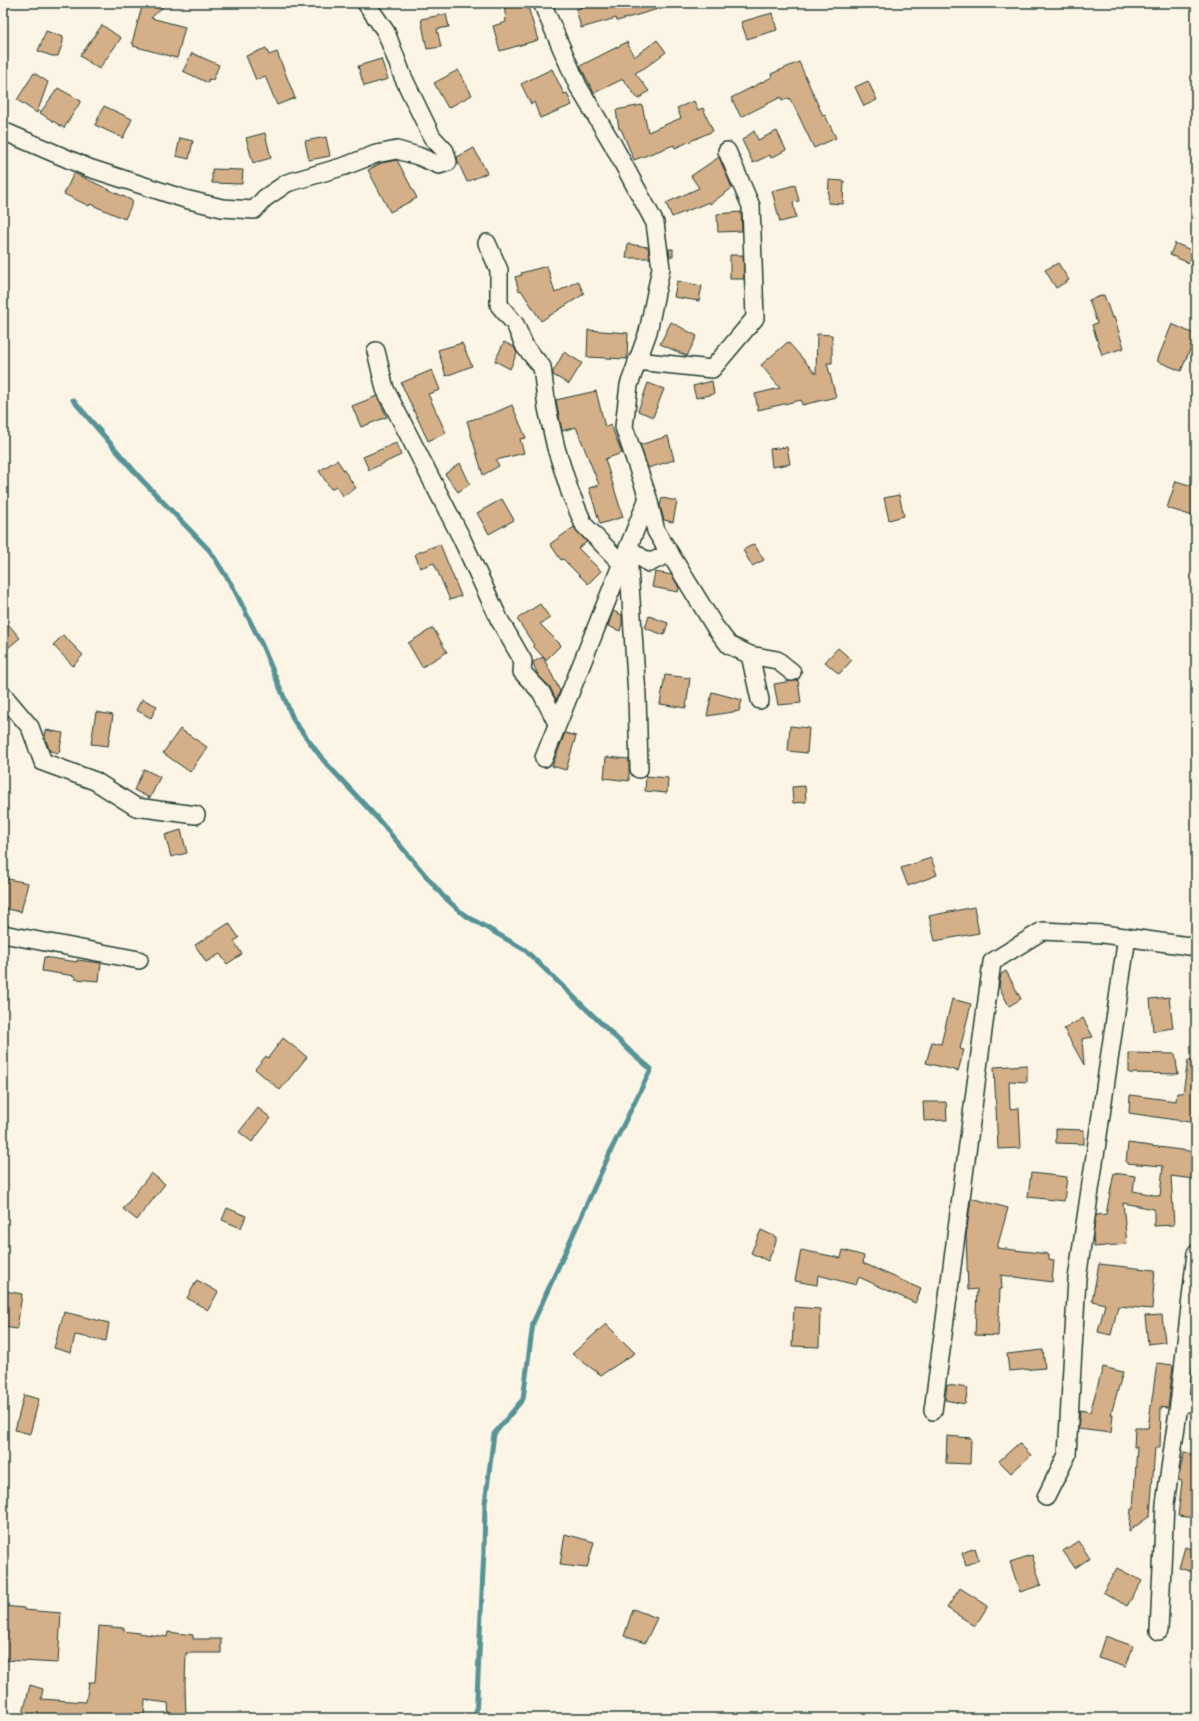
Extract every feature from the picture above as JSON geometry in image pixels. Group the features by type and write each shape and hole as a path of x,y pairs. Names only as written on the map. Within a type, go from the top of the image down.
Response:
{"street":[{"path":"3,131 89,168 185,199 222,208 254,210 265,198 287,183 345,166 376,154 397,150 418,156 438,165 448,162 445,151 432,137 403,77 386,32 366,3"},
{"path":"542,3 578,86 612,143 656,223 661,268 648,332 629,385 624,428 648,498 656,531 715,627 729,645 750,655 777,660 792,672"},
{"path":"638,361 712,369 755,318 751,206 727,151"},
{"path":"487,243 499,270 500,305 515,324 525,347 542,367 547,408 556,448 570,492 584,525 621,564"},
{"path":"376,351 385,389 461,538 499,619 523,661 522,672 541,692 557,723"},
{"path":"544,758 648,498"},
{"path":"628,548 649,563 670,553"},
{"path":"628,548 637,696 639,769"},
{"path":"750,655 760,700"},
{"path":"3,695 30,727 43,762 95,781 136,807 196,815"},
{"path":"933,1411 992,962 1042,931 1104,934 1196,947"},
{"path":"3,934 139,960"},
{"path":"1046,1497 1067,1455 1077,1279 1127,937"},
{"path":"1159,1631 1165,1504 1179,1405 1196,1253"},
{"path":"1179,1405 1196,1401"}],"building":[{"path":"143,3 167,3 151,18 185,27 177,58 133,46 134,44 132,43"},
{"path":"504,3 528,3 538,40 500,51 493,26 506,22"},
{"path":"596,3 665,3 665,7 617,21 616,18 581,28 576,9"},
{"path":"772,13 777,30 747,39 741,22"},
{"path":"446,14 449,27 437,29 441,47 427,49 421,19"},
{"path":"102,25 121,38 99,69 80,56"},
{"path":"46,31 63,37 63,42 58,56 52,56 38,51"},
{"path":"657,40 666,52 646,67 635,73 649,91 638,99 623,79 594,93 580,66 627,42 634,57"},
{"path":"266,48 269,55 277,52 295,98 277,105 265,76 256,80 246,56"},
{"path":"192,53 219,65 213,80 208,79 208,83 183,71"},
{"path":"381,59 388,79 364,86 358,66"},
{"path":"799,62 823,116 825,115 836,138 814,148 789,98 782,101 781,97 741,117 731,98 772,77 771,74"},
{"path":"552,69 564,94 567,93 572,105 540,118 534,102 531,104 521,84"},
{"path":"458,70 472,95 448,108 434,83"},
{"path":"34,73 48,82 37,113 17,100"},
{"path":"868,81 877,100 864,106 855,87"},
{"path":"58,88 81,101 64,128 40,113"},
{"path":"694,101 698,110 703,108 713,131 675,148 674,145 634,160 621,129 619,129 616,110 642,105 648,132 681,118 677,108"},
{"path":"104,106 132,119 123,138 95,125"},
{"path":"754,131 758,140 777,131 786,150 771,158 770,155 753,163 742,140"},
{"path":"265,133 271,158 253,163 246,138"},
{"path":"326,137 330,156 309,160 305,141"},
{"path":"180,138 193,141 189,159 176,156"},
{"path":"474,148 487,173 467,182 457,157"},
{"path":"719,157 732,188 710,204 709,202 672,217 666,203 699,188 691,176"},
{"path":"397,160 417,198 390,212 368,170 381,163"},
{"path":"212,169 243,170 242,184 212,183"},
{"path":"74,173 133,201 125,219 90,204 89,206 64,194"},
{"path":"829,180 844,181 843,204 828,203"},
{"path":"795,185 799,201 793,202 796,218 780,222 772,191"},
{"path":"741,212 742,231 718,232 717,214"},
{"path":"1175,243 1195,252 1189,263 1170,255"},
{"path":"628,244 648,247 650,258 626,258"},
{"path":"669,249 673,249 673,257 670,257"},
{"path":"730,255 743,255 744,279 730,279"},
{"path":"1058,263 1069,280 1056,288 1045,270"},
{"path":"547,266 555,293 578,281 584,294 541,321 521,290 519,291 515,277 522,275 521,273"},
{"path":"677,281 702,286 699,301 674,297"},
{"path":"1104,295 1112,318 1114,317 1124,348 1102,355 1092,325 1097,323 1089,300"},
{"path":"671,322 697,336 687,356 660,344"},
{"path":"1172,324 1196,335 1181,371 1157,361"},
{"path":"588,330 628,333 627,359 587,357"},
{"path":"817,334 832,335 832,363 827,363 836,397 802,405 801,400 758,410 755,394 780,388 761,365 788,342 816,374"},
{"path":"504,342 514,347 517,353 510,369 495,361"},
{"path":"462,343 472,366 446,376 438,350"},
{"path":"564,352 582,363 569,384 553,375 553,372"},
{"path":"432,370 440,390 428,394 446,433 428,441 401,383"},
{"path":"712,381 714,394 696,398 693,386"},
{"path":"648,383 664,389 653,417 638,411"},
{"path":"596,391 605,427 611,425 622,453 605,459 623,517 600,524 589,488 599,485 576,427 562,431 556,400"},
{"path":"377,396 387,417 361,427 352,406"},
{"path":"512,405 526,438 520,439 524,453 496,460 499,466 483,475 467,421 494,413"},
{"path":"668,436 674,460 648,468 640,445"},
{"path":"396,443 401,455 369,470 363,457"},
{"path":"787,447 790,464 772,467 770,449"},
{"path":"337,460 356,488 343,496 336,486 331,489 319,471"},
{"path":"460,463 470,484 458,492 445,474"},
{"path":"1176,481 1196,487 1196,517 1167,508"},
{"path":"899,495 904,516 889,520 884,498"},
{"path":"662,498 677,501 673,522 664,520 660,506"},
{"path":"502,499 514,520 489,534 477,513"},
{"path":"574,527 587,542 578,548 601,571 588,584 563,559 561,560 550,544"},
{"path":"440,544 461,596 450,600 434,563 420,568 415,554"},
{"path":"754,544 764,560 752,566 743,550"},
{"path":"655,572 672,575 679,588 678,592 652,587"},
{"path":"540,604 550,618 540,624 561,645 546,660 533,646 534,645 517,619"},
{"path":"613,611 622,615 620,631 608,626"},
{"path":"649,616 668,623 664,635 645,628"},
{"path":"3,618 20,638 3,652"},
{"path":"433,628 447,652 422,667 408,643"},
{"path":"63,635 83,655 73,666 53,645"},
{"path":"838,648 852,660 839,674 825,662"},
{"path":"543,657 560,691 556,700 550,687 538,675 533,663"},
{"path":"665,675 690,678 686,708 660,704"},
{"path":"798,680 801,703 778,705 774,684"},
{"path":"712,692 742,700 739,711 707,716"},
{"path":"142,699 157,706 151,718 136,710"},
{"path":"96,712 113,715 108,746 91,744"},
{"path":"790,726 809,728 807,753 788,751"},
{"path":"180,729 207,747 190,772 163,753"},
{"path":"46,730 63,733 59,753 50,751 45,738"},
{"path":"565,733 576,736 566,770 552,766"},
{"path":"606,757 629,759 629,781 604,778"},
{"path":"144,769 160,777 150,798 134,790"},
{"path":"646,776 668,778 667,793 645,791"},
{"path":"805,786 806,802 793,803 792,787"},
{"path":"181,830 187,853 171,857 165,835"},
{"path":"931,858 937,875 908,886 901,868"},
{"path":"3,878 28,883 21,912 3,908"},
{"path":"974,907 979,933 935,941 929,916"},
{"path":"229,923 239,938 234,941 242,954 227,964 220,954 206,962 195,945"},
{"path":"44,957 77,962 77,960 101,963 99,981 75,979 75,976 42,971"},
{"path":"1006,971 1021,999 1009,1006 999,987 1001,974"},
{"path":"1169,997 1173,1028 1153,1031 1150,999"},
{"path":"952,999 971,1004 960,1049 964,1050 958,1071 926,1063 932,1042 941,1044"},
{"path":"1083,1018 1093,1037 1082,1039 1084,1065 1064,1029"},
{"path":"283,1038 307,1057 280,1090 255,1069 266,1056 268,1058"},
{"path":"1129,1053 1175,1054 1178,1074 1129,1073"},
{"path":"1188,1060 1196,1061 1196,1123 1129,1113 1130,1095 1176,1101 1177,1093 1183,1093"},
{"path":"1027,1065 1027,1082 1009,1081 1010,1109 1019,1108 1021,1148 998,1149 994,1067"},
{"path":"923,1102 946,1102 947,1120 924,1121"},
{"path":"258,1108 271,1118 252,1142 239,1132"},
{"path":"1056,1129 1084,1130 1084,1144 1056,1143"},
{"path":"1128,1143 1196,1152 1193,1179 1171,1176 1174,1225 1154,1226 1154,1209 1123,1203 1127,1244 1094,1247 1093,1236 1096,1215 1106,1214 1114,1173 1135,1176 1133,1191 1160,1196 1163,1166 1126,1163"},
{"path":"151,1173 165,1184 137,1220 123,1209"},
{"path":"1031,1173 1067,1177 1064,1201 1028,1197"},
{"path":"971,1198 1008,1208 997,1248 1049,1254 1049,1259 1054,1260 1052,1282 1001,1275 1002,1289 1000,1289 998,1336 975,1335 977,1289 968,1290 966,1236"},
{"path":"227,1208 246,1216 241,1228 222,1220"},
{"path":"761,1230 776,1237 776,1242 768,1261 751,1253"},
{"path":"801,1250 841,1258 843,1250 864,1256 863,1263 921,1289 915,1303 859,1277 856,1285 818,1275 817,1285 795,1281"},
{"path":"1099,1264 1155,1270 1152,1309 1118,1306 1111,1335 1098,1332 1105,1304 1092,1301"},
{"path":"197,1280 218,1292 208,1310 187,1298"},
{"path":"5,1291 22,1294 17,1329 3,1327"},
{"path":"794,1307 820,1309 819,1347 792,1346"},
{"path":"64,1312 109,1323 106,1341 75,1335 71,1353 54,1348"},
{"path":"1162,1315 1165,1342 1148,1344 1145,1316"},
{"path":"606,1324 635,1353 601,1375 572,1354"},
{"path":"1043,1350 1045,1368 1009,1371 1007,1354"},
{"path":"1157,1363 1173,1365 1168,1408 1161,1407 1160,1448 1155,1448 1150,1516 1129,1531 1131,1509 1133,1509 1137,1447 1134,1447 1135,1428 1148,1428"},
{"path":"1103,1367 1123,1372 1111,1414 1113,1414 1111,1433 1078,1429 1080,1410 1090,1412"},
{"path":"947,1385 968,1388 965,1404 945,1400"},
{"path":"24,1395 39,1399 30,1434 15,1430"},
{"path":"947,1436 971,1438 970,1464 946,1463"},
{"path":"1019,1443 1031,1455 1011,1473 999,1461"},
{"path":"1184,1452 1196,1455 1196,1518 1178,1516 1182,1481 1178,1480"},
{"path":"565,1534 594,1542 587,1568 560,1565"},
{"path":"1078,1541 1090,1558 1075,1568 1063,1551"},
{"path":"1185,1547 1196,1550 1196,1573 1179,1568"},
{"path":"975,1548 979,1560 966,1565 962,1553"},
{"path":"1032,1555 1041,1585 1020,1592 1010,1562"},
{"path":"1117,1568 1142,1581 1127,1606 1103,1592"},
{"path":"960,1588 988,1606 975,1626 947,1608"},
{"path":"3,1606 24,1608 24,1610 61,1613 58,1663 3,1660"},
{"path":"633,1609 657,1618 645,1643 624,1636"},
{"path":"99,1626 124,1628 124,1631 167,1637 168,1632 193,1635 193,1639 221,1639 221,1653 186,1653 186,1718 169,1718 168,1703 145,1700 144,1716 112,1713 111,1718 91,1718 72,1715 72,1718 22,1718 30,1685 43,1689 41,1699 86,1702 89,1682 95,1682"},
{"path":"1105,1636 1133,1646 1126,1667 1098,1658"}],"waterway":[{"path":"73,400 141,479 210,551 233,587 262,645 294,721 324,761 377,818 443,896 463,914 525,950 631,1052 651,1069 613,1146 533,1323 523,1399 494,1434 485,1503 476,1718"}]}
